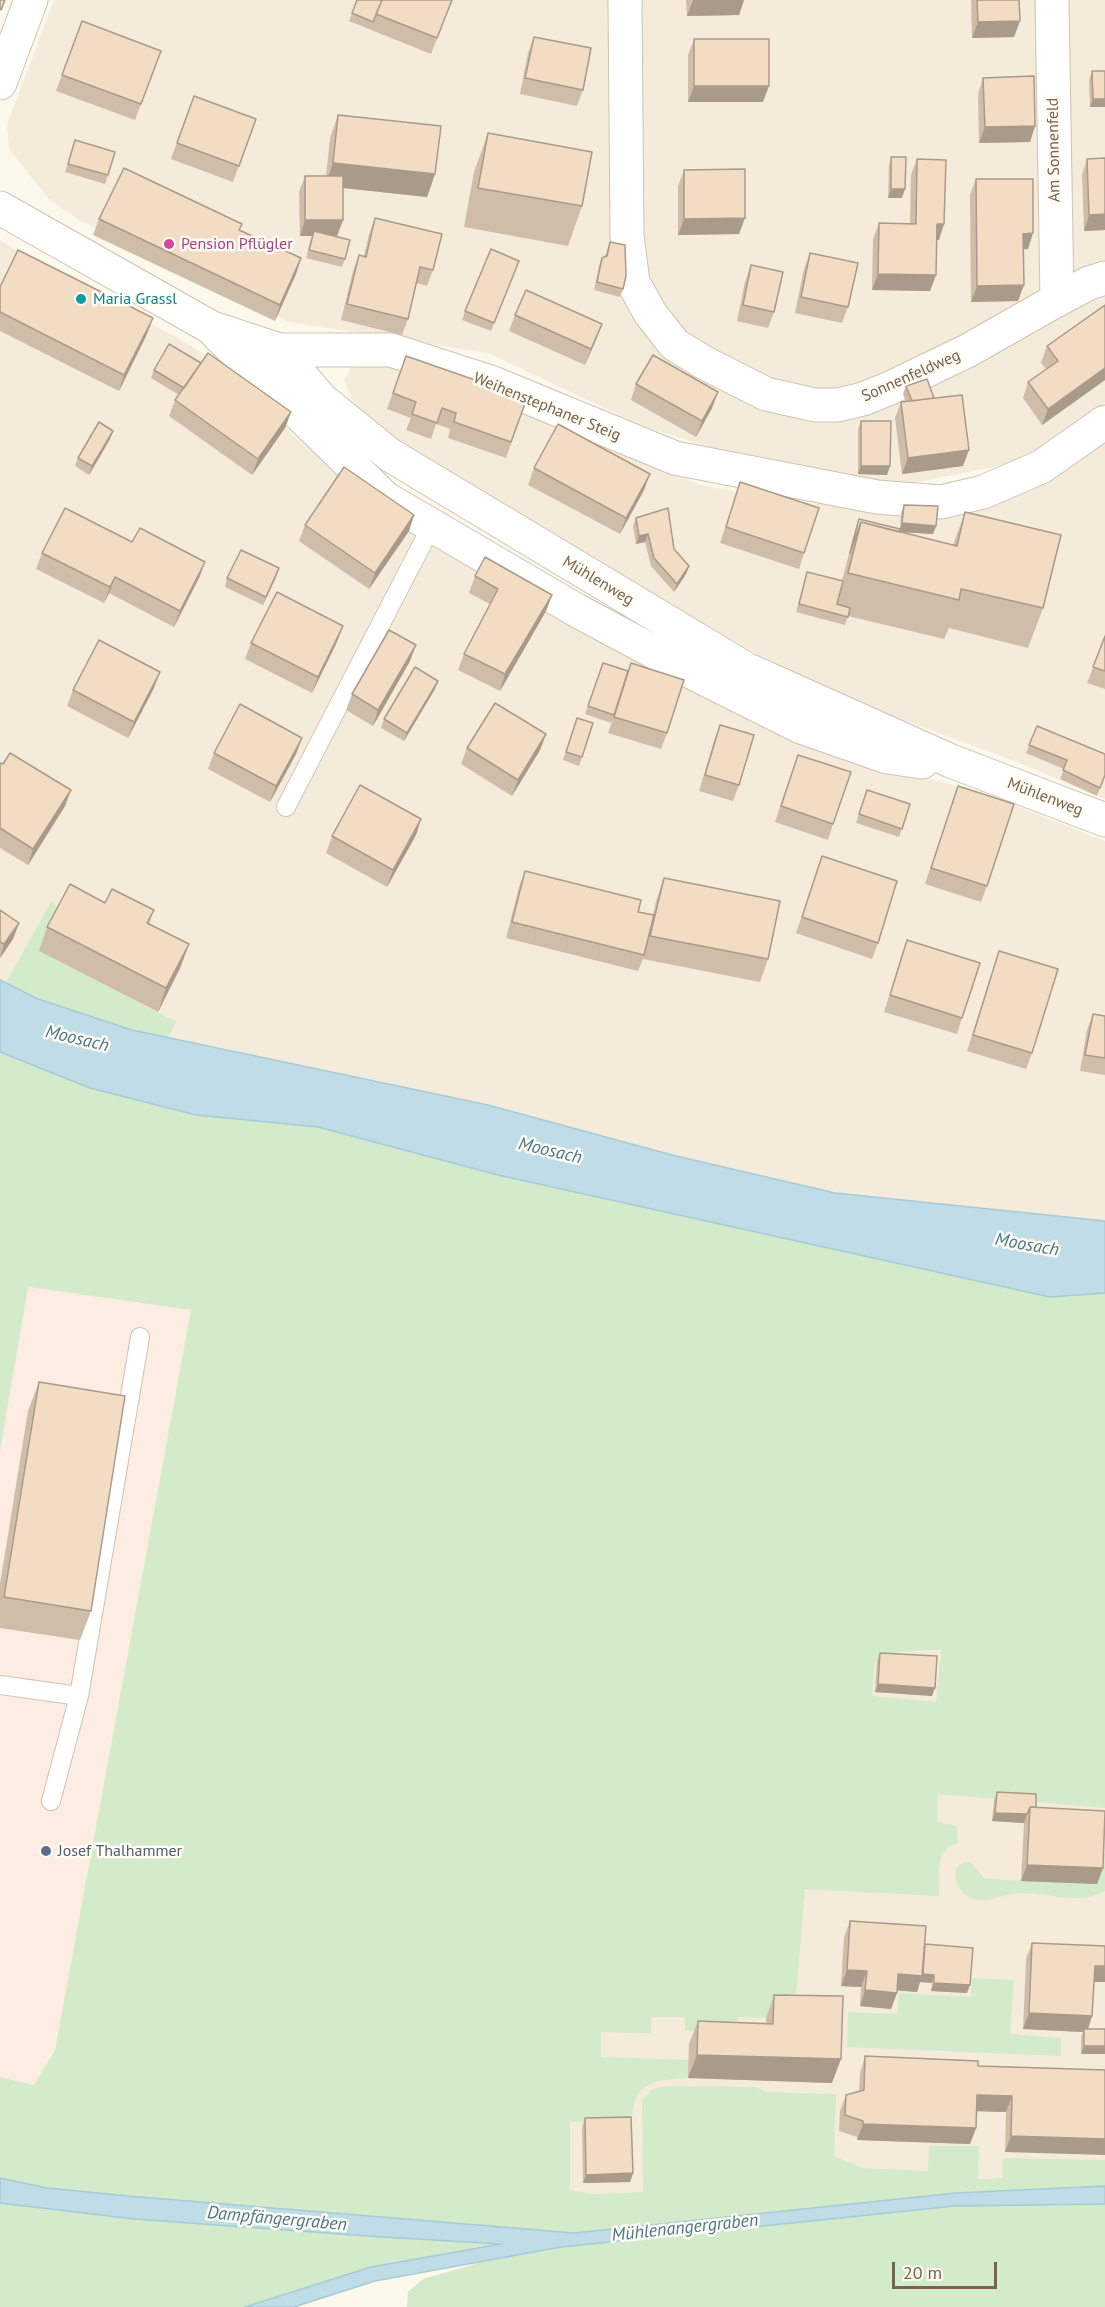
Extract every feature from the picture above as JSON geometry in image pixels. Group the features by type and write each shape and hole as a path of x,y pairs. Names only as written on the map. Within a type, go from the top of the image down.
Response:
{"street":[{"path":"0,83 32,0"},
{"name":"Sonnenfeldweg","path":"625,0 627,236 633,282 651,313 674,344 741,383 766,394 815,405 838,405 864,399 968,351 1057,300 1089,283 1105,278"},
{"name":"Am Sonnenfeld","path":"1052,0 1057,300"},
{"name":"Weihenstephaner Steig","path":"0,208 212,328 279,350 391,350 493,383 675,458 877,497 941,502 984,492 1041,467 1105,422"},
{"name":"Mühlenweg","path":"212,328 385,498 576,610 697,675 801,727 887,757 919,762 951,761"},
{"name":"Mühlenweg","path":"279,350 321,399 390,455 746,669 951,761 1105,820"}],"lane":[{"path":"286,807 432,525"},
{"path":"51,1801 79,1696 140,1337"},
{"path":"0,1685 79,1696"}],"shaded area":[{"path":"54,0 1105,0 1105,402 1052,442 1008,464 914,483 842,479 727,453 638,424 488,353 289,322 79,220 49,199 9,149 7,125"},
{"path":"0,240 49,271 189,344 236,376 294,436 430,540 771,730 999,799 1105,841 1105,1221 835,1193 672,1155 488,1105 132,1030 38,999 0,980"},
{"path":"388,364 530,411 700,485 788,501 873,509 1042,483 1105,442 1105,799 1017,762 852,701 748,649 448,478 364,418 350,395 344,380 351,368"},
{"name":"Josef Thalhammer","path":"28,1287 191,1310 55,2050 34,2085 0,2077 0,1452"},
{"path":"1105,1649 1105,2176 874,2181 729,2190 592,2194 570,2191 504,2114 602,1975 681,1734 903,1651"}],"green space":[{"path":"51,902 61,908 39,951 176,1022 168,1038 85,1015 6,983"},
{"path":"0,1048 90,1088 196,1115 318,1127 498,1175 1049,1297 1105,1293 1105,1808 938,1794 937,1822 957,1826 958,1843 950,1847 941,1857 939,1896 805,1889 794,2019 738,2017 738,2032 685,2031 685,2017 651,2017 651,2033 601,2032 601,2057 689,2060 688,2078 665,2080 648,2085 637,2097 632,2120 570,2122 570,2190 592,2194 643,2192 642,2100 652,2089 665,2086 756,2087 766,2092 836,2094 834,2156 863,2168 928,2171 929,2146 979,2146 978,2179 1002,2178 1003,2158 1105,2160 1105,2186 956,2193 574,2233 128,2196 47,2188 0,2178 0,2077 34,2085 55,2050 191,1310 28,1287 0,1452","holes":["941,1650 936,1702 872,1696 875,1661 903,1651"]},
{"path":"1099,1854 1105,1854 1105,1891 1083,1898 1026,1893 978,1900 967,1896 962,1891 956,1878 958,1866 970,1862 985,1879 1097,1884"},
{"path":"972,1978 1014,1980 1010,2034 1061,2038 1061,2056 847,2047 848,2012 897,2014 899,1993 971,1997"},
{"path":"0,2203 252,2228 504,2244 371,2267 245,2307 0,2307"},
{"path":"1105,2204 1105,2307 407,2307 408,2292 423,2279 489,2260 561,2247 955,2206"}],"water":[{"name":"Moosach","path":"0,980 38,999 132,1030 488,1105 672,1155 835,1193 1105,1221 1105,1293 1050,1297 498,1175 318,1127 196,1115 90,1088 0,1052"},
{"path":"0,2178 47,2188 128,2196 574,2233 956,2193 1105,2186 1105,2204 955,2206 561,2247 375,2281 294,2307 245,2307 371,2267 501,2244 134,2219 0,2203"}],"building":[{"path":"0,0 5,0 1,10 0,9"},
{"path":"357,0 382,0 373,22 352,13"},
{"path":"382,0 452,0 437,38 376,14"},
{"path":"977,0 1019,0 1020,21 978,22"},
{"path":"82,21 161,51 141,104 62,75"},
{"path":"534,37 591,48 583,90 525,78"},
{"path":"694,39 769,39 769,86 694,86"},
{"path":"1092,71 1105,71 1105,99 1093,99"},
{"path":"1034,76 1035,126 985,127 983,78"},
{"path":"194,96 256,119 239,166 177,143"},
{"path":"338,115 441,126 435,174 333,163"},
{"path":"488,133 592,152 582,206 478,188"},
{"path":"75,140 115,152 108,175 68,164"},
{"path":"891,157 906,157 905,189 891,189"},
{"path":"1105,158 1105,214 1089,215 1087,159"},
{"path":"917,159 946,160 944,224 937,224 936,275 878,274 879,223 916,224"},
{"path":"124,168 242,224 239,230 301,258 280,305 99,219"},
{"path":"745,169 745,218 684,219 684,170"},
{"path":"305,176 343,176 343,220 305,220"},
{"path":"976,179 1033,179 1033,233 1023,234 1024,285 977,286"},
{"path":"375,218 442,234 433,270 420,267 408,319 347,304 359,255 366,257"},
{"path":"314,231 350,240 345,259 309,250"},
{"path":"610,242 625,245 626,276 623,289 597,282 602,258 607,256"},
{"path":"491,249 519,261 494,323 465,311"},
{"path":"18,250 153,318 124,375 0,312 0,287"},
{"path":"810,253 858,263 848,307 801,297"},
{"path":"751,265 783,272 774,312 743,305"},
{"path":"526,290 602,324 591,349 515,315"},
{"path":"1105,305 1105,368 1048,409 1028,382 1058,361 1047,346"},
{"path":"169,344 201,363 184,388 154,370"},
{"path":"208,353 291,412 258,459 175,400"},
{"path":"653,355 718,392 702,421 636,384"},
{"path":"406,356 527,398 511,442 454,422 456,413 442,408 437,423 412,414 416,402 393,393"},
{"path":"927,379 934,398 912,401 906,386"},
{"path":"962,395 969,450 908,458 901,402"},
{"path":"861,421 891,421 890,466 861,466"},
{"path":"99,422 113,431 92,466 78,458"},
{"path":"558,424 650,474 626,518 534,468"},
{"path":"344,467 414,515 375,573 305,525"},
{"path":"740,482 819,508 804,553 726,527"},
{"path":"904,505 938,506 936,526 902,523"},
{"path":"65,508 132,542 140,528 205,562 180,611 115,577 110,587 42,553"},
{"path":"668,508 674,549 689,566 677,584 654,558 648,534 639,536 636,518"},
{"path":"965,512 1061,535 1043,608 961,589 959,600 848,573 861,522 957,546"},
{"path":"859,519 900,529 899,532 861,522 850,553"},
{"path":"241,550 279,568 266,597 227,578"},
{"path":"485,557 552,595 505,674 464,654 498,589 475,576"},
{"path":"807,572 843,581 837,604 850,608 848,617 799,604"},
{"path":"277,592 343,626 318,677 251,643"},
{"path":"389,630 416,645 378,710 352,694"},
{"path":"1105,636 1105,671 1093,667"},
{"path":"99,640 160,672 134,722 73,690"},
{"path":"603,663 628,671 614,715 588,706"},
{"path":"631,663 684,680 667,733 614,717"},
{"path":"415,667 438,681 407,733 384,719"},
{"path":"495,703 546,734 518,780 467,748"},
{"path":"240,704 302,738 276,786 214,753"},
{"path":"577,718 593,723 582,757 566,752"},
{"path":"720,725 754,735 739,785 705,775"},
{"path":"1037,726 1105,754 1105,775 1100,788 1063,770 1067,760 1029,745"},
{"path":"10,753 71,790 33,849 0,828 0,763 3,764"},
{"path":"798,755 851,772 833,824 781,806"},
{"path":"360,785 421,819 393,870 332,836"},
{"path":"958,786 1014,804 987,886 931,868"},
{"path":"867,790 910,804 902,829 859,814"},
{"path":"822,856 897,881 878,943 802,917"},
{"path":"525,871 641,900 638,912 654,915 644,955 512,922"},
{"path":"664,878 780,901 768,959 650,936"},
{"path":"70,884 105,903 112,889 154,910 147,923 189,944 166,988 47,927"},
{"path":"0,910 19,923 4,944 0,942"},
{"path":"907,940 980,963 962,1018 890,995"},
{"path":"999,951 1058,969 1032,1053 973,1035"},
{"path":"1093,1014 1105,1016 1105,1058 1085,1055"},
{"path":"39,1382 125,1396 91,1611 4,1597"},
{"path":"880,1653 937,1656 935,1688 878,1684"},
{"path":"997,1792 1036,1794 1036,1807 1030,1807 1027,1814 995,1813"},
{"path":"1030,1807 1105,1811 1103,1868 1027,1865"},
{"path":"850,1921 926,1926 922,1976 898,1974 897,1993 865,1990 867,1971 847,1970"},
{"path":"1032,1943 1105,1946 1105,1966 1095,1966 1092,2016 1029,2013"},
{"path":"925,1944 973,1948 970,1985 934,1983 934,1975 923,1974"},
{"path":"774,1995 843,1996 841,2059 697,2055 698,2021 773,2024"},
{"path":"1084,2029 1105,2029 1105,2046 1084,2046"},
{"path":"865,2056 978,2061 978,2066 1105,2070 1105,2139 1011,2136 1012,2096 977,2095 976,2128 863,2124 863,2121 845,2115 846,2095 864,2090"},
{"path":"631,2117 633,2173 586,2175 585,2118"}],"place":[{"name":"Pension Pflügler","path":"169,244"},
{"name":"Maria Grassl","path":"81,299"},
{"name":"Josef Thalhammer","path":"46,1851"}],"water label":[{"name":"Dampfängergraben","path":"277,2219"},
{"name":"Mühlenangergraben","path":"685,2228"}]}
